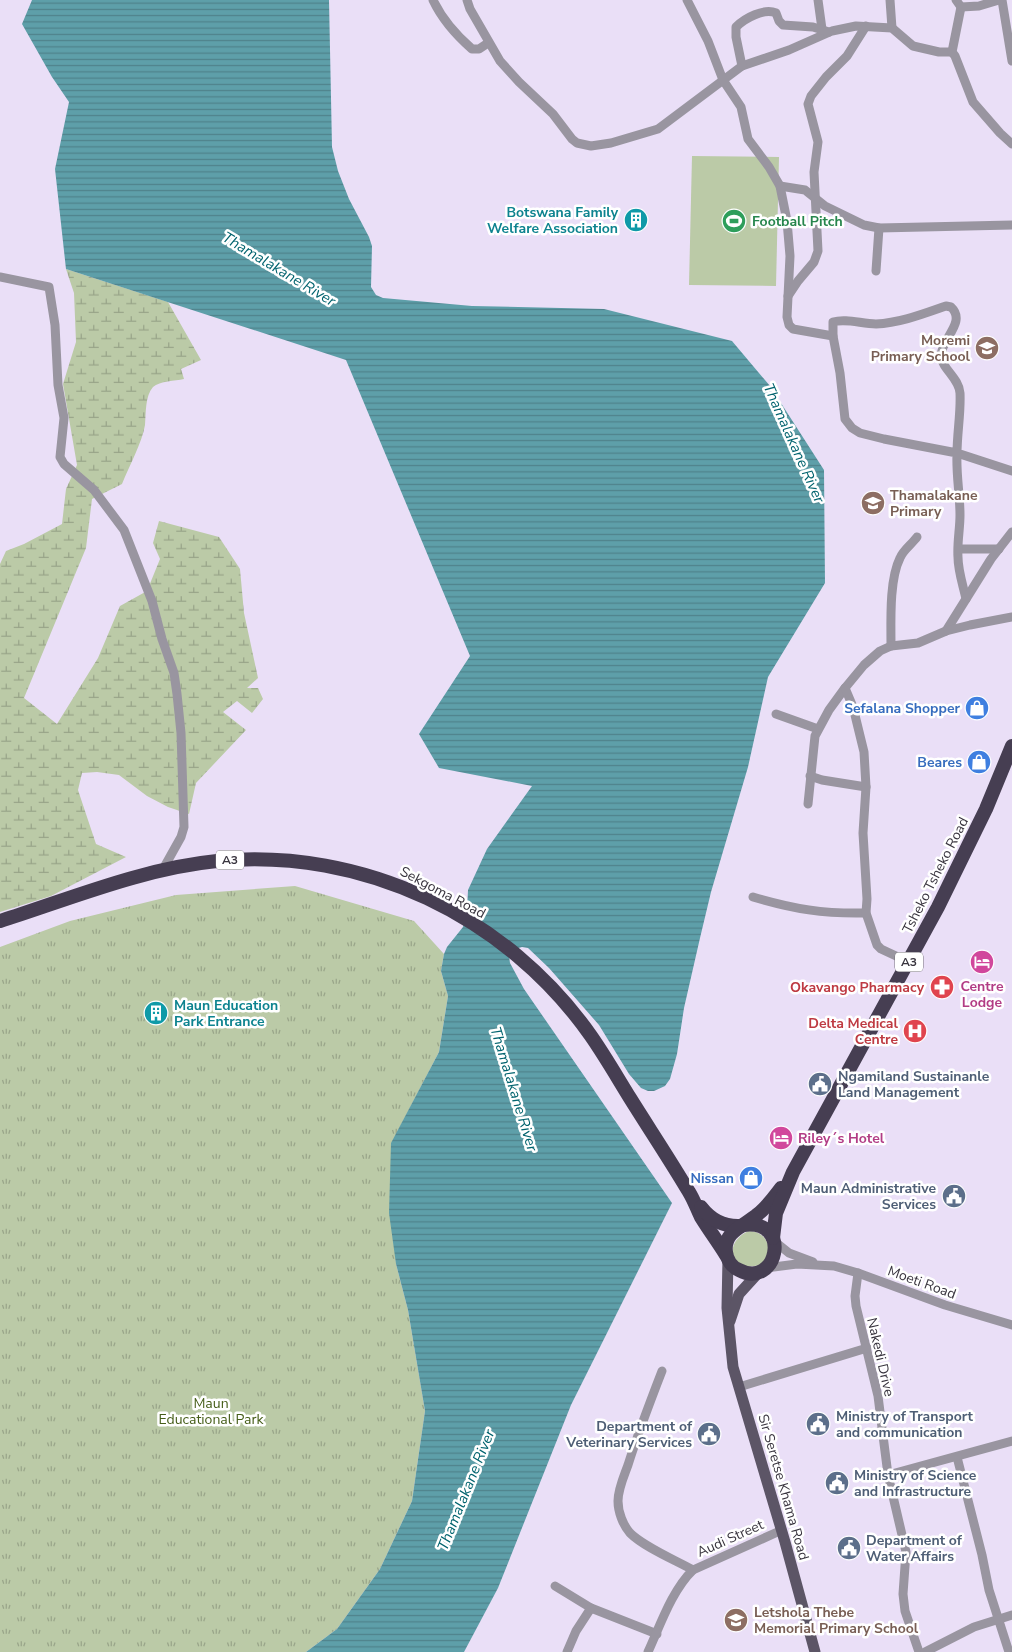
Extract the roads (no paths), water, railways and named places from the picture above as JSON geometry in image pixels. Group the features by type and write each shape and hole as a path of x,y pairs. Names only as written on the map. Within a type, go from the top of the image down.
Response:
{"highway":[{"name":"Tsheko Tsheko Road","path":"774,1239 776,1213 793,1172 970,844 1012,746"},
{"name":"Sekgoma Road","path":"0,921 130,878 216,861 261,859 331,866 374,876 413,891 459,915 517,955 543,978 592,1036 691,1195 703,1211 718,1222 726,1225 743,1225"},
{"name":"Tsheko Tsheko Road","path":"743,1225 766,1207 793,1172"},
{"name":"Sekgoma Road","path":"691,1195 700,1214 727,1257"},
{"name":"A3","path":"743,1225 758,1225 764,1228 774,1239 775,1252 773,1258 763,1270 747,1273 741,1272 735,1268 727,1257 726,1248 730,1234 743,1225"}],"main road":[{"name":"Sir Seretse Khama Road","path":"727,1257 726,1308 733,1367 782,1530 814,1652"},
{"name":"Sir Seretse Khama Road","path":"728,1330 740,1294 763,1270"}],"street":[{"path":"433,0 440,14 472,49 479,49 488,43"},
{"path":"467,0 488,43 500,61 519,82 554,114 572,139 577,143 591,146 611,143 658,129 742,66 788,50 826,30"},
{"path":"687,0 702,26 723,80 741,107 748,139 769,167 780,186 787,221 790,256 787,298 789,325 793,329 833,336"},
{"path":"818,0 826,30"},
{"path":"890,0 892,28"},
{"path":"1012,61 1001,0 979,6 958,4 952,52 973,102 1012,144"},
{"path":"742,66 736,37 736,27 752,16 773,12 776,13 779,22 783,25 826,30 856,26 892,28 913,46 939,52 952,52"},
{"path":"787,298 817,257 819,243 814,172 818,142 808,104 810,96 847,56 866,26"},
{"path":"780,186 805,190 825,206 864,225 880,228 1012,225"},
{"path":"876,271 880,228"},
{"path":"0,277 49,287 55,325 58,385 64,418 60,456 64,464 94,490 124,530 152,601 162,639 174,673 181,732 184,827 181,837 162,871"},
{"path":"966,599 959,568 958,549 960,518 957,453 960,390 943,361 941,353 957,318 954,309 946,306 910,319 881,323 834,321 832,324 833,336 840,373 845,419 852,428 884,439 957,453 1012,470"},
{"path":"946,631 1012,532"},
{"path":"891,646 890,615 894,572 900,556 917,537"},
{"path":"958,549 999,549"},
{"path":"808,804 813,744 818,729 835,701 873,656 891,646 918,643 946,631 1012,617"},
{"path":"845,688 853,707 864,752 866,787 863,833 867,899 866,913 877,945 908,962"},
{"path":"776,714 818,729"},
{"path":"810,776 822,780 866,787"},
{"path":"754,897 798,909 832,914 866,913"},
{"name":"Moeti Road","path":"774,1239 789,1253 823,1265 858,1273 945,1305 1012,1325"},
{"name":"Moeti Road","path":"763,1270 797,1264 823,1265"},
{"name":"Nakedi Drive","path":"858,1273 855,1296 858,1315 878,1396 888,1475 906,1552 903,1594 905,1610 919,1652"},
{"path":"739,1387 867,1348"},
{"path":"662,1372 620,1488 618,1502 623,1522 633,1535 645,1544 693,1570"},
{"path":"888,1475 1012,1441"},
{"path":"957,1457 989,1590 1009,1652"},
{"name":"Audi Street","path":"648,1652 685,1577 693,1570 782,1530"},
{"path":"555,1586 591,1608 657,1634"},
{"path":"567,1652 576,1631 591,1608"},
{"path":"925,1652 935,1650 974,1627 1012,1615"}],"water":[{"name":"Thamalakane River","path":"32,0 329,0 332,147 338,171 349,199 372,246 371,287 376,295 383,298 472,306 604,309 732,341 770,386 824,470 825,583 768,677 748,767 711,892 684,1008 677,1054 670,1079 665,1086 654,1091 641,1088 629,1074 599,1025 549,968 528,948 515,949 509,956 510,963 524,989 672,1203 571,1405 498,1588 464,1652 306,1652 337,1629 380,1569 412,1501 425,1411 408,1310 396,1264 389,1213 391,1143 439,1052 448,996 441,971 444,954 447,947 463,927 467,911 468,890 487,849 532,786 439,768 419,734 470,656 346,360 66,269 55,169 69,102 52,77 22,24"}],"place":[{"name":"Botswana Family Welfare Association","path":"636,220"},
{"name":"Football Pitch","path":"734,221"},
{"name":"Moremi Primary School","path":"987,348"},
{"name":"Thamalakane Primary","path":"873,503"},
{"name":"Sefalana Shopper","path":"977,708"},
{"name":"Beares","path":"979,762"},
{"name":"Centre Lodge","path":"982,962"},
{"name":"Okavango Pharmacy","path":"942,987"},
{"name":"Maun Education Park Entrance","path":"156,1013"},
{"name":"Delta Medical Centre","path":"915,1031"},
{"name":"Ngamiland Sustainanle Land Management","path":"820,1084"},
{"name":"Riley´s Hotel","path":"781,1138"},
{"name":"Nissan","path":"751,1178"},
{"name":"Maun Administrative Services","path":"954,1196"},
{"name":"Ministry of Transport and communication","path":"818,1424"},
{"name":"Department of Veterinary Services","path":"709,1434"},
{"name":"Ministry of Science and Infrastructure","path":"837,1483"},
{"name":"Department of Water Affairs","path":"849,1548"},
{"name":"Letshola Thebe Memorial Primary School","path":"736,1620"}],"park label":[{"name":"Maun Educational Park","path":"211,1412"}]}
